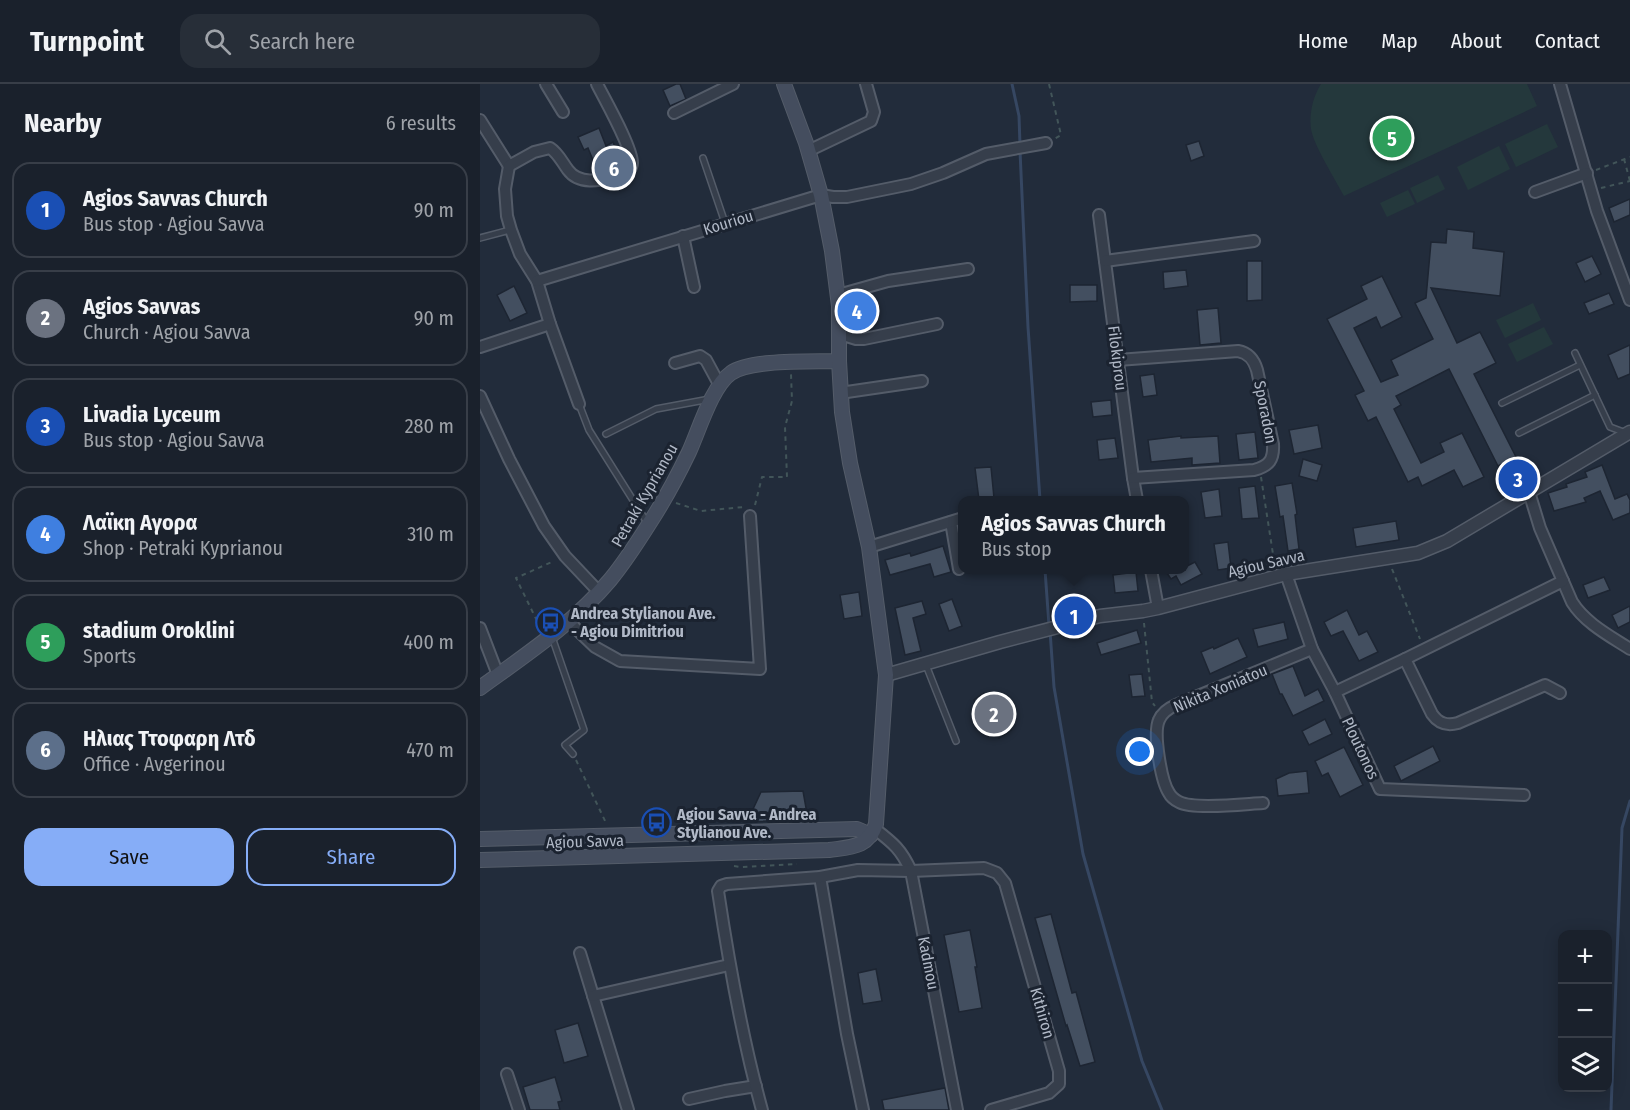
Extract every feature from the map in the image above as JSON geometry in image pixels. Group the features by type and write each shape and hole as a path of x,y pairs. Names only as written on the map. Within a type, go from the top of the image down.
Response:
{"main road":[{"path":"784,84 808,151 821,195 831,243 838,295 840,393 850,463 869,547 886,675 876,824 873,832"},
{"name":"Petraki Kyprianou","path":"480,688 568,621 599,592 620,567 664,499 691,447 719,384 734,370 748,366 839,361"},
{"name":"Agiou Savva","path":"480,839 857,829 873,832"},
{"name":"Agiou Savva","path":"480,860 829,850 859,845 873,832"}],"street":[{"path":"546,84 563,112"},
{"path":"509,166 534,152 550,148 576,178 594,180 626,175 631,170 632,163 629,149 597,84"},
{"path":"674,113 733,84"},
{"path":"808,151 872,121 874,112 866,84"},
{"path":"1560,84 1591,190 1630,300"},
{"path":"480,120 509,166 505,189 507,216 511,230 519,254 537,281 579,404"},
{"name":"Kouriou","path":"537,281 821,195 847,197 911,184 993,152 1046,143"},
{"path":"1535,192 1587,173"},
{"name":"Filokiprou","path":"1099,215 1136,496"},
{"path":"683,236 694,287"},
{"path":"1105,261 1254,242"},
{"path":"838,295 888,281 969,269"},
{"path":"480,347 550,324"},
{"path":"840,334 864,339 937,324"},
{"name":"Sporadon","path":"1118,360 1238,351 1248,354 1257,370 1273,444 1271,459 1260,469 1133,478"},
{"path":"675,363 700,356 706,360 719,384"},
{"path":"840,393 922,381"},
{"path":"480,396 498,437 544,526 565,556 599,592"},
{"name":"Agiou Savva","path":"886,675 1100,616 1158,608 1206,594 1325,567 1418,553 1447,541 1629,435"},
{"path":"1529,492 1540,528 1576,610 1630,649"},
{"path":"568,621 595,647 620,660 760,669 747,511"},
{"path":"869,547 958,520"},
{"path":"951,522 958,563"},
{"path":"1152,574 1158,608"},
{"name":"Ploutonos","path":"1281,576 1312,649 1335,692 1380,789 1524,795"},
{"path":"1335,692 1563,581"},
{"path":"480,628 498,675"},
{"name":"Nikita Xoniatou","path":"1263,803 1191,806 1174,800 1165,784 1156,738 1158,722 1162,715 1176,705 1312,649"},
{"path":"1405,659 1432,714 1446,724 1458,723 1545,684 1560,693"},
{"name":"Kadmou","path":"873,832 893,843 903,855 911,871 957,1110"},
{"name":"Kithiron","path":"911,871 984,868 997,873 1005,883 1059,1071 1059,1084 1049,1093 991,1110"},
{"path":"762,1110 729,965 718,891 721,886 820,877 858,870 911,871"},
{"path":"820,877 847,1034 863,1110"},
{"path":"580,953 628,1110"},
{"path":"593,996 729,965"},
{"path":"507,1074 519,1110"},
{"path":"689,1100 756,1086"}],"lane":[{"path":"702,158 725,223"},
{"path":"480,238 511,230"},
{"path":"1575,353 1610,428 1629,435"},
{"path":"1502,403 1580,365"},
{"path":"1519,434 1595,395"},
{"path":"606,434 656,410 711,399"},
{"path":"579,404 589,430 648,525"},
{"path":"549,637 584,730 565,745 573,754"},
{"path":"926,663 956,741"}],"path":[{"path":"1046,143 1061,135 1049,84"},
{"path":"1587,173 1630,157"},
{"path":"1591,190 1630,181 1624,159"},
{"path":"664,499 701,511 747,511 755,505 762,477 787,477 785,427 792,401 790,363"},
{"path":"1260,469 1281,576"},
{"path":"549,637 516,578 565,556"},
{"path":"1387,558 1424,650"},
{"path":"1143,611 1152,702 1162,715"},
{"path":"573,754 612,836"}],"green space":[{"path":"1321,84 1527,84 1537,106 1344,196 1320,153 1311,129 1312,105"},
{"path":"1547,124 1558,147 1516,167 1505,144"},
{"path":"1499,146 1510,169 1468,190 1457,167"},
{"path":"1438,175 1445,189 1417,203 1410,188"},
{"path":"1408,190 1415,204 1387,217 1380,203"},
{"path":"1533,303 1541,320 1505,338 1496,320"},
{"path":"1544,327 1553,344 1517,362 1508,344"}],"building":[{"path":"680,84 686,99 670,106 663,90"},
{"path":"599,128 606,146 613,142 622,165 620,168 597,170 588,148 584,150 578,137"},
{"path":"1199,141 1204,156 1191,161 1186,145"},
{"path":"1630,199 1630,215 1614,222 1609,208"},
{"path":"1447,229 1474,232 1473,248 1504,252 1500,296 1431,288 1457,343 1480,332 1496,363 1474,374 1516,457 1498,466 1449,369 1396,396 1401,405 1394,409 1421,463 1444,452 1440,443 1462,433 1484,477 1463,487 1454,470 1422,486 1418,477 1408,482 1376,417 1368,421 1355,395 1364,391 1327,319 1367,299 1361,286 1382,276 1402,317 1381,328 1376,317 1354,328 1381,382 1398,375 1391,360 1433,339 1415,303 1426,298 1431,242 1446,243"},
{"path":"1592,256 1601,274 1585,282 1576,263"},
{"path":"1247,261 1262,261 1262,300 1247,301"},
{"path":"1186,270 1188,286 1164,289 1163,272"},
{"path":"1070,285 1097,285 1097,301 1070,302"},
{"path":"514,286 527,313 510,321 497,295"},
{"path":"1609,293 1614,304 1589,314 1584,303"},
{"path":"860,297 864,317 853,320 849,304 851,299"},
{"path":"1218,308 1221,343 1200,345 1197,310"},
{"path":"1630,345 1630,374 1618,379 1608,355"},
{"path":"1154,374 1157,395 1143,397 1140,376"},
{"path":"1111,400 1112,415 1093,417 1091,402"},
{"path":"1318,425 1322,448 1294,454 1289,430"},
{"path":"1255,432 1258,458 1239,460 1236,434"},
{"path":"1181,436 1181,438 1218,436 1220,463 1192,465 1192,458 1151,462 1148,440"},
{"path":"1115,438 1118,458 1099,460 1097,440"},
{"path":"1303,459 1322,465 1317,481 1299,476"},
{"path":"1602,465 1615,499 1627,494 1630,500 1630,513 1613,520 1600,491 1584,498 1586,502 1554,511 1548,493 1587,477 1585,472"},
{"path":"991,467 994,496 978,496 975,468"},
{"path":"1292,483 1299,549 1288,551 1283,516 1280,517 1275,486"},
{"path":"1255,486 1259,518 1242,519 1239,488"},
{"path":"1219,489 1222,516 1205,518 1201,492"},
{"path":"1396,521 1399,540 1356,547 1353,528"},
{"path":"1228,542 1231,568 1218,570 1214,544"},
{"path":"943,546 951,572 934,577 930,564 890,575 885,560 910,553 911,556"},
{"path":"1195,562 1202,574 1181,585 1176,576 1171,579 1168,574 1189,574 1189,565"},
{"path":"1136,574 1138,591 1115,593 1113,575"},
{"path":"1604,577 1610,590 1588,598 1583,585"},
{"path":"859,592 862,616 844,619 840,595"},
{"path":"952,599 962,626 949,631 939,604"},
{"path":"922,601 926,614 913,618 921,651 905,655 895,608"},
{"path":"1630,606 1630,622 1618,628 1612,615"},
{"path":"1347,610 1359,635 1367,631 1378,652 1359,661 1343,631 1331,636 1324,622"},
{"path":"1284,622 1288,639 1258,647 1253,629"},
{"path":"1137,630 1141,643 1101,655 1097,643"},
{"path":"1238,638 1247,657 1210,674 1201,652"},
{"path":"1293,666 1305,696 1318,689 1324,701 1293,716 1272,674"},
{"path":"1142,674 1145,696 1132,697 1129,675"},
{"path":"984,693 987,698 989,696 998,710 1002,707 1012,721 1007,724 1011,730 999,738 995,732 990,735 981,721 984,718 974,700"},
{"path":"1325,719 1332,734 1309,745 1302,731"},
{"path":"1433,746 1440,761 1401,781 1394,766"},
{"path":"1344,747 1363,785 1340,797 1328,773 1322,776 1315,761"},
{"path":"1307,771 1309,793 1278,796 1276,779 1289,773"},
{"path":"803,791 808,819 747,822 761,792"},
{"path":"1051,914 1072,993 1076,992 1095,1062 1080,1066 1035,918"},
{"path":"970,930 982,1008 959,1012 944,935"},
{"path":"876,969 882,1001 863,1004 858,973"},
{"path":"578,1023 588,1056 564,1063 555,1030"},
{"path":"555,1077 562,1101 558,1102 560,1110 530,1110 523,1087"},
{"path":"945,1088 949,1110 884,1110 882,1100"}],"waterway":[{"path":"1012,84 1019,116 1020,145"},
{"path":"1020,151 1028,327 1040,496"},
{"path":"1045,574 1049,625"},
{"path":"1050,631 1054,687 1083,854 1142,1061 1162,1110"},
{"path":"1611,1110 1622,828 1630,801"}],"place":[{"name":"stadium Oroklini","path":"1392,138"},
{"name":"Ηλιας Ττοφαρη Λτδ","path":"614,168"},
{"name":"Λαϊκη Αγορα","path":"857,311"},
{"name":"Livadia Lyceum","path":"1518,479"},
{"name":"Agios Savvas Church","path":"1074,616"},
{"name":"Andrea Stylianou Ave. - Agiou Dimitriou","path":"550,622"},
{"name":"Agios Savvas","path":"994,714"},
{"name":"Agiou Savva - Andrea Stylianou Ave.","path":"656,823"}]}
